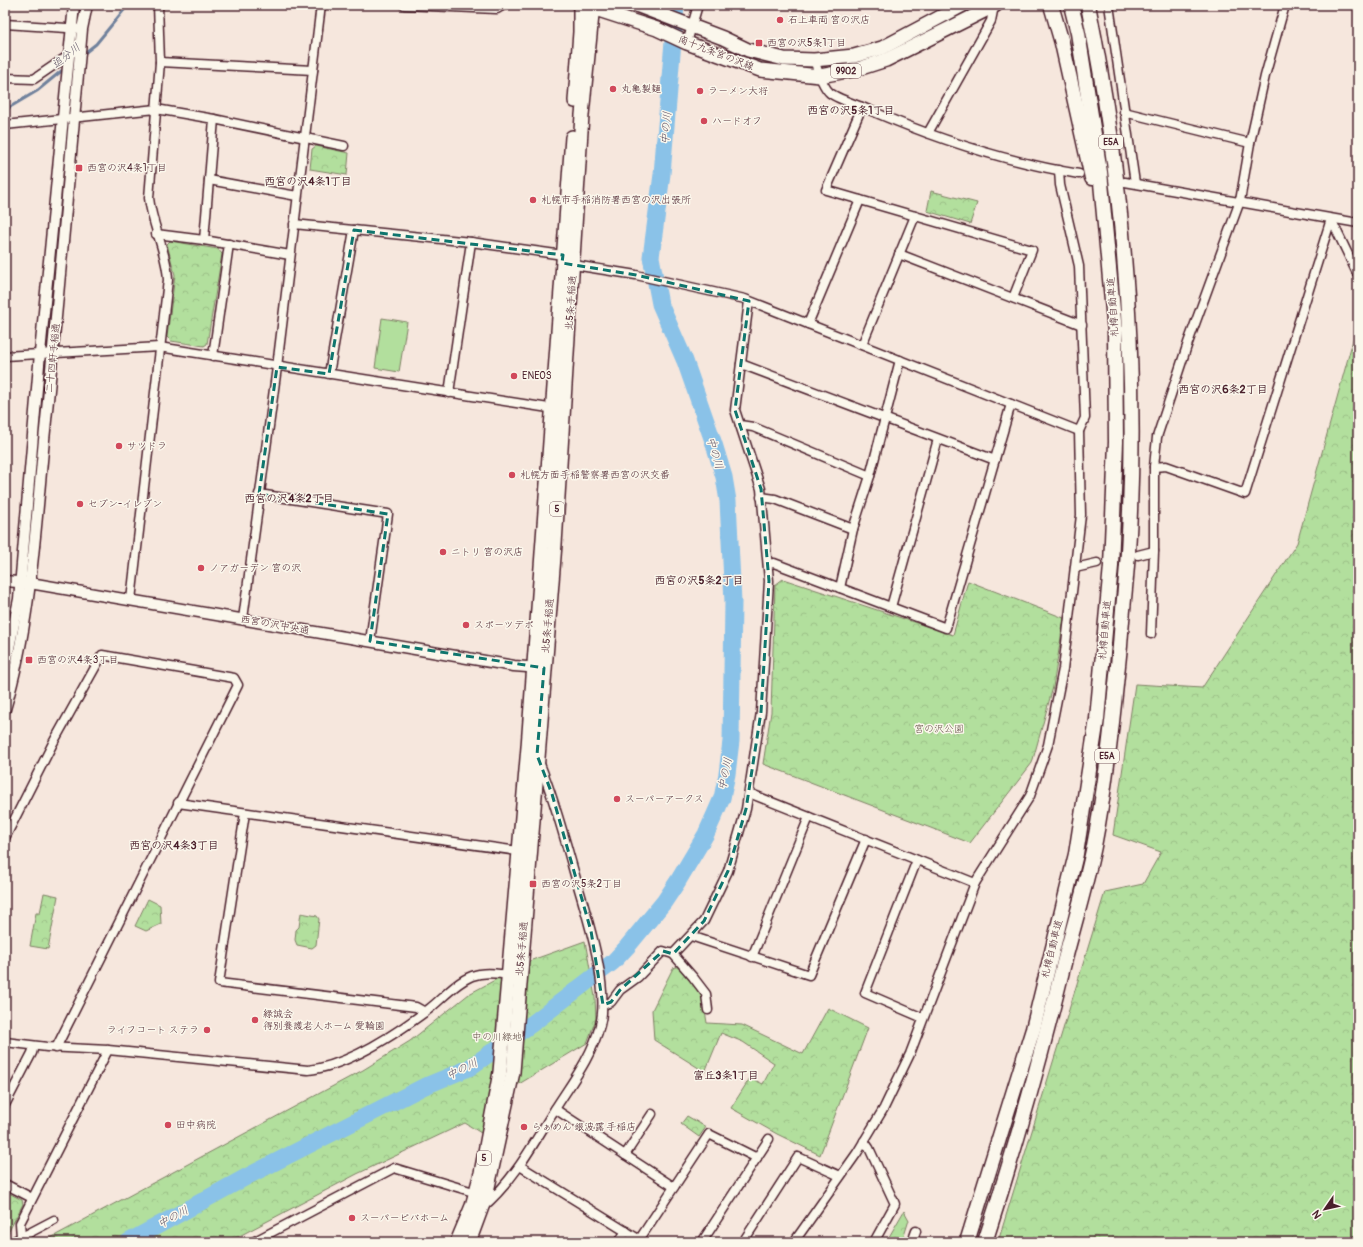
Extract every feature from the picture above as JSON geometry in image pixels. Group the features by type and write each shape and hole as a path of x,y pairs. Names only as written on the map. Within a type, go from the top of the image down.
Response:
{"highway":[{"path":"1051,5 1062,43 1109,256"},
{"name":"札樽自動車道","path":"967,1242 990,1172 1035,1022 1076,854 1097,719 1111,566 1116,442 1115,332 1100,172 1078,32 1071,5"},
{"name":"札樽自動車道","path":"985,1242 1008,1171 1045,1038 1094,847 1113,720 1128,551 1131,439 1129,331 1115,169 1088,5"}],"main road":[{"name":"北5条手稲通","path":"558,409 563,255 580,32 580,5"},
{"name":"南十九条宮の沢線","path":"636,5 660,13 748,50 784,59 814,60 854,56 882,48 964,5"},
{"name":"南十九条宮の沢線","path":"589,7 657,29 687,43 760,70 820,76 858,69 886,60 995,6"},
{"name":"北5条手稲通","path":"469,1242 482,1199 491,1124 506,1072 512,1011 518,851 539,668 558,409 574,265 589,7"},
{"name":"北5条手稲通","path":"514,975 537,755 539,668"},
{"name":"北5条手稲通","path":"457,1242 482,1199"}],"street":[{"name":"二十四軒手稲通","path":"5,708 17,669 29,600 54,352 81,46 74,5"},
{"name":"二十四軒手稲通","path":"5,668 19,599 19,582 40,353 69,58 77,28 87,5"},
{"path":"131,600 168,273 150,213 149,198 160,62 158,5"},
{"path":"243,619 277,367 321,5"},
{"path":"404,5 496,9 504,5"},
{"path":"687,43 698,5"},
{"path":"1109,5 1135,183"},
{"path":"1151,634 1154,551 1154,467 1156,437 1188,343 1240,201 1250,143 1265,76 1285,5"},
{"path":"928,133 992,21 995,6"},
{"path":"5,24 77,28"},
{"path":"5,78 34,79 69,58 81,46"},
{"path":"814,60 820,76 830,93 862,107 958,144 1079,174"},
{"path":"160,62 313,70"},
{"path":"862,107 826,190 1032,250 1013,298"},
{"path":"5,125 156,109 214,119 344,146"},
{"path":"1124,112 1250,143"},
{"path":"204,240 214,119"},
{"path":"794,1242 864,1141 888,1101 910,1054 975,883 1030,796 1048,745 1063,669 1081,515 1079,431 1085,418 1079,266 1060,185 1059,170"},
{"path":"209,180 298,196"},
{"path":"1125,182 1240,201 1358,223"},
{"path":"808,324 860,200"},
{"path":"862,345 915,216"},
{"path":"1331,219 1358,275"},
{"path":"1154,467 1166,466 1245,494 1331,219"},
{"path":"294,224 471,242 563,255"},
{"path":"329,374 354,230"},
{"path":"156,234 204,240 290,255"},
{"path":"449,393 471,242"},
{"path":"213,356 229,244"},
{"path":"899,254 1082,325"},
{"path":"574,265 636,275 749,301 1079,431"},
{"path":"673,954 704,920 728,870 746,809 761,712 769,581 768,564 761,490 735,410 749,301"},
{"path":"5,356 159,347 277,367 558,409"},
{"path":"840,588 853,529 870,476 900,360"},
{"path":"741,364 995,460"},
{"path":"768,564 774,563 946,628 1011,404"},
{"path":"740,425 753,427 870,476"},
{"path":"891,607 938,439"},
{"path":"259,494 388,514 370,641"},
{"path":"761,497 774,499 853,529"},
{"path":"1138,555 1154,551"},
{"path":"1075,568 1097,563"},
{"name":"西宮の沢中央通","path":"5,580 131,600 514,666 539,668"},
{"path":"5,838 53,743 102,655 234,678 238,685 56,1048"},
{"path":"253,1242 394,1168 482,1199 499,1194 520,1166 586,1061 600,1024 603,996 591,931 552,794 537,755"},
{"path":"749,793 975,883"},
{"path":"178,803 518,851"},
{"path":"245,813 219,983 416,1006 425,1012"},
{"path":"752,956 809,817"},
{"path":"691,936 809,975 866,839"},
{"path":"917,860 864,993 923,1018"},
{"path":"603,1005 612,1002 620,990 638,977 663,951 673,954 706,994 708,1010"},
{"path":"5,1042 56,1048 108,1050 308,1070 318,1069 373,1047 425,1012 472,976 484,973 514,975"},
{"path":"5,1105 32,1053 34,1046"},
{"path":"21,1237 20,1223 108,1050"},
{"path":"555,1109 674,1187"},
{"path":"625,1155 652,1114"},
{"path":"520,1166 641,1241 709,1134 757,1158"},
{"path":"702,1242 768,1140"},
{"path":"864,1141 869,1148 895,1204 874,1242"},
{"path":"744,1242 798,1157 840,1176"},
{"path":"5,1184 32,1198"},
{"path":"12,1242 54,1220"},
{"path":"619,1242 626,1231"},
{"path":"912,1242 916,1231"}],"highlighted area":[{"path":"354,230 563,255 562,263 636,275 749,301 735,410 761,489 769,581 761,712 746,809 728,871 704,921 673,954 663,951 620,990 611,1002 603,1005 591,931 552,794 537,755 544,668 370,641 388,514 259,494 277,367 329,374"}],"green space":[{"path":"316,146 349,153 347,175 310,169 312,149"},
{"path":"931,191 977,203 970,224 927,211"},
{"path":"170,241 218,249 222,254 207,344 204,346 171,341 167,337 175,275 167,244"},
{"path":"382,318 407,322 399,372 375,368"},
{"path":"1358,328 1358,1242 998,1242 1105,892 1143,884 1161,852 1113,835 1135,684 1202,688 1297,543 1356,329"},
{"name":"宮の沢公園","path":"783,579 953,635 968,581 1064,618 1053,687 1032,763 970,843 763,764 771,712 775,585"},
{"path":"44,893 58,896 48,949 30,946 36,913 40,913"},
{"path":"148,899 160,905 161,924 146,931 135,926"},
{"path":"301,913 317,916 319,919 316,945 312,948 297,945 295,940"},
{"name":"中の川緑地","path":"585,941 595,997 596,1019 587,1043 489,1102 481,1133 465,1123 357,1174 228,1242 43,1242 363,1070 410,1041 469,994 532,960"},
{"path":"679,966 703,998 707,1023 742,1025 803,1054 828,1008 868,1028 820,1155 777,1134 731,1108 750,1078 763,1084 774,1063 743,1042 721,1033 705,1072 654,1040 652,1010 673,968"},
{"path":"687,1116 706,1127 699,1137 681,1124"},
{"path":"5,1191 22,1200 23,1204 8,1233 5,1231"},
{"path":"904,1211 909,1220 902,1242 886,1242"}],"waterway":[{"name":"追分川","path":"82,55 96,44 128,5"},
{"name":"中の川","path":"128,1242 248,1176 423,1087 469,1068 533,1023 613,962 627,947 664,902 678,881 706,834 715,814 722,798 731,741 733,602 728,501 724,477 714,444 685,361 660,304 651,257 662,174 676,5"},
{"name":"追分川","path":"5,110 37,91 65,68"}],"place":[{"name":"石上車両 宮の沢店","path":"780,20"},
{"name":"西宮の沢5条1丁目","path":"759,43"},
{"name":"丸亀製麺","path":"613,89"},
{"name":"ラーメン大将","path":"700,91"},
{"name":"ハードオフ","path":"704,121"},
{"name":"西宮の沢4条1丁目","path":"79,168"},
{"name":"札幌市手稲消防署西宮の沢出張所","path":"533,200"},
{"name":"ENEOS","path":"514,376"},
{"name":"サツドラ","path":"119,446"},
{"name":"札幌方面手稲警察署西宮の沢交番","path":"512,475"},
{"name":"セブン-イレブン","path":"80,504"},
{"name":"ニトリ 宮の沢店","path":"443,552"},
{"name":"ノアガーデン 宮の沢","path":"201,568"},
{"name":"スポーツデポ","path":"466,625"},
{"name":"西宮の沢4条3丁目","path":"29,660"},
{"name":"スーパーアークス","path":"617,799"},
{"name":"西宮の沢5条2丁目","path":"533,884"},
{"name":"緑誠会 得別養護老人ホーム 愛輪園","path":"255,1020"},
{"name":"ライフコート ステラ","path":"207,1030"},
{"name":"田中病院","path":"168,1125"},
{"name":"らぁめん 銀波露 手稲店","path":"524,1127"},
{"name":"スーパービバホーム","path":"352,1218"}],"district":[{"name":"西宮の沢5条1丁目","path":"851,110"},
{"name":"西宮の沢4条1丁目","path":"308,181"},
{"name":"西宮の沢6条2丁目","path":"1223,389"},
{"name":"西宮の沢4条2丁目","path":"289,498"},
{"name":"西宮の沢5条2丁目","path":"699,580"},
{"name":"西宮の沢4条3丁目","path":"174,845"},
{"name":"富丘3条1丁目","path":"726,1075"}]}
